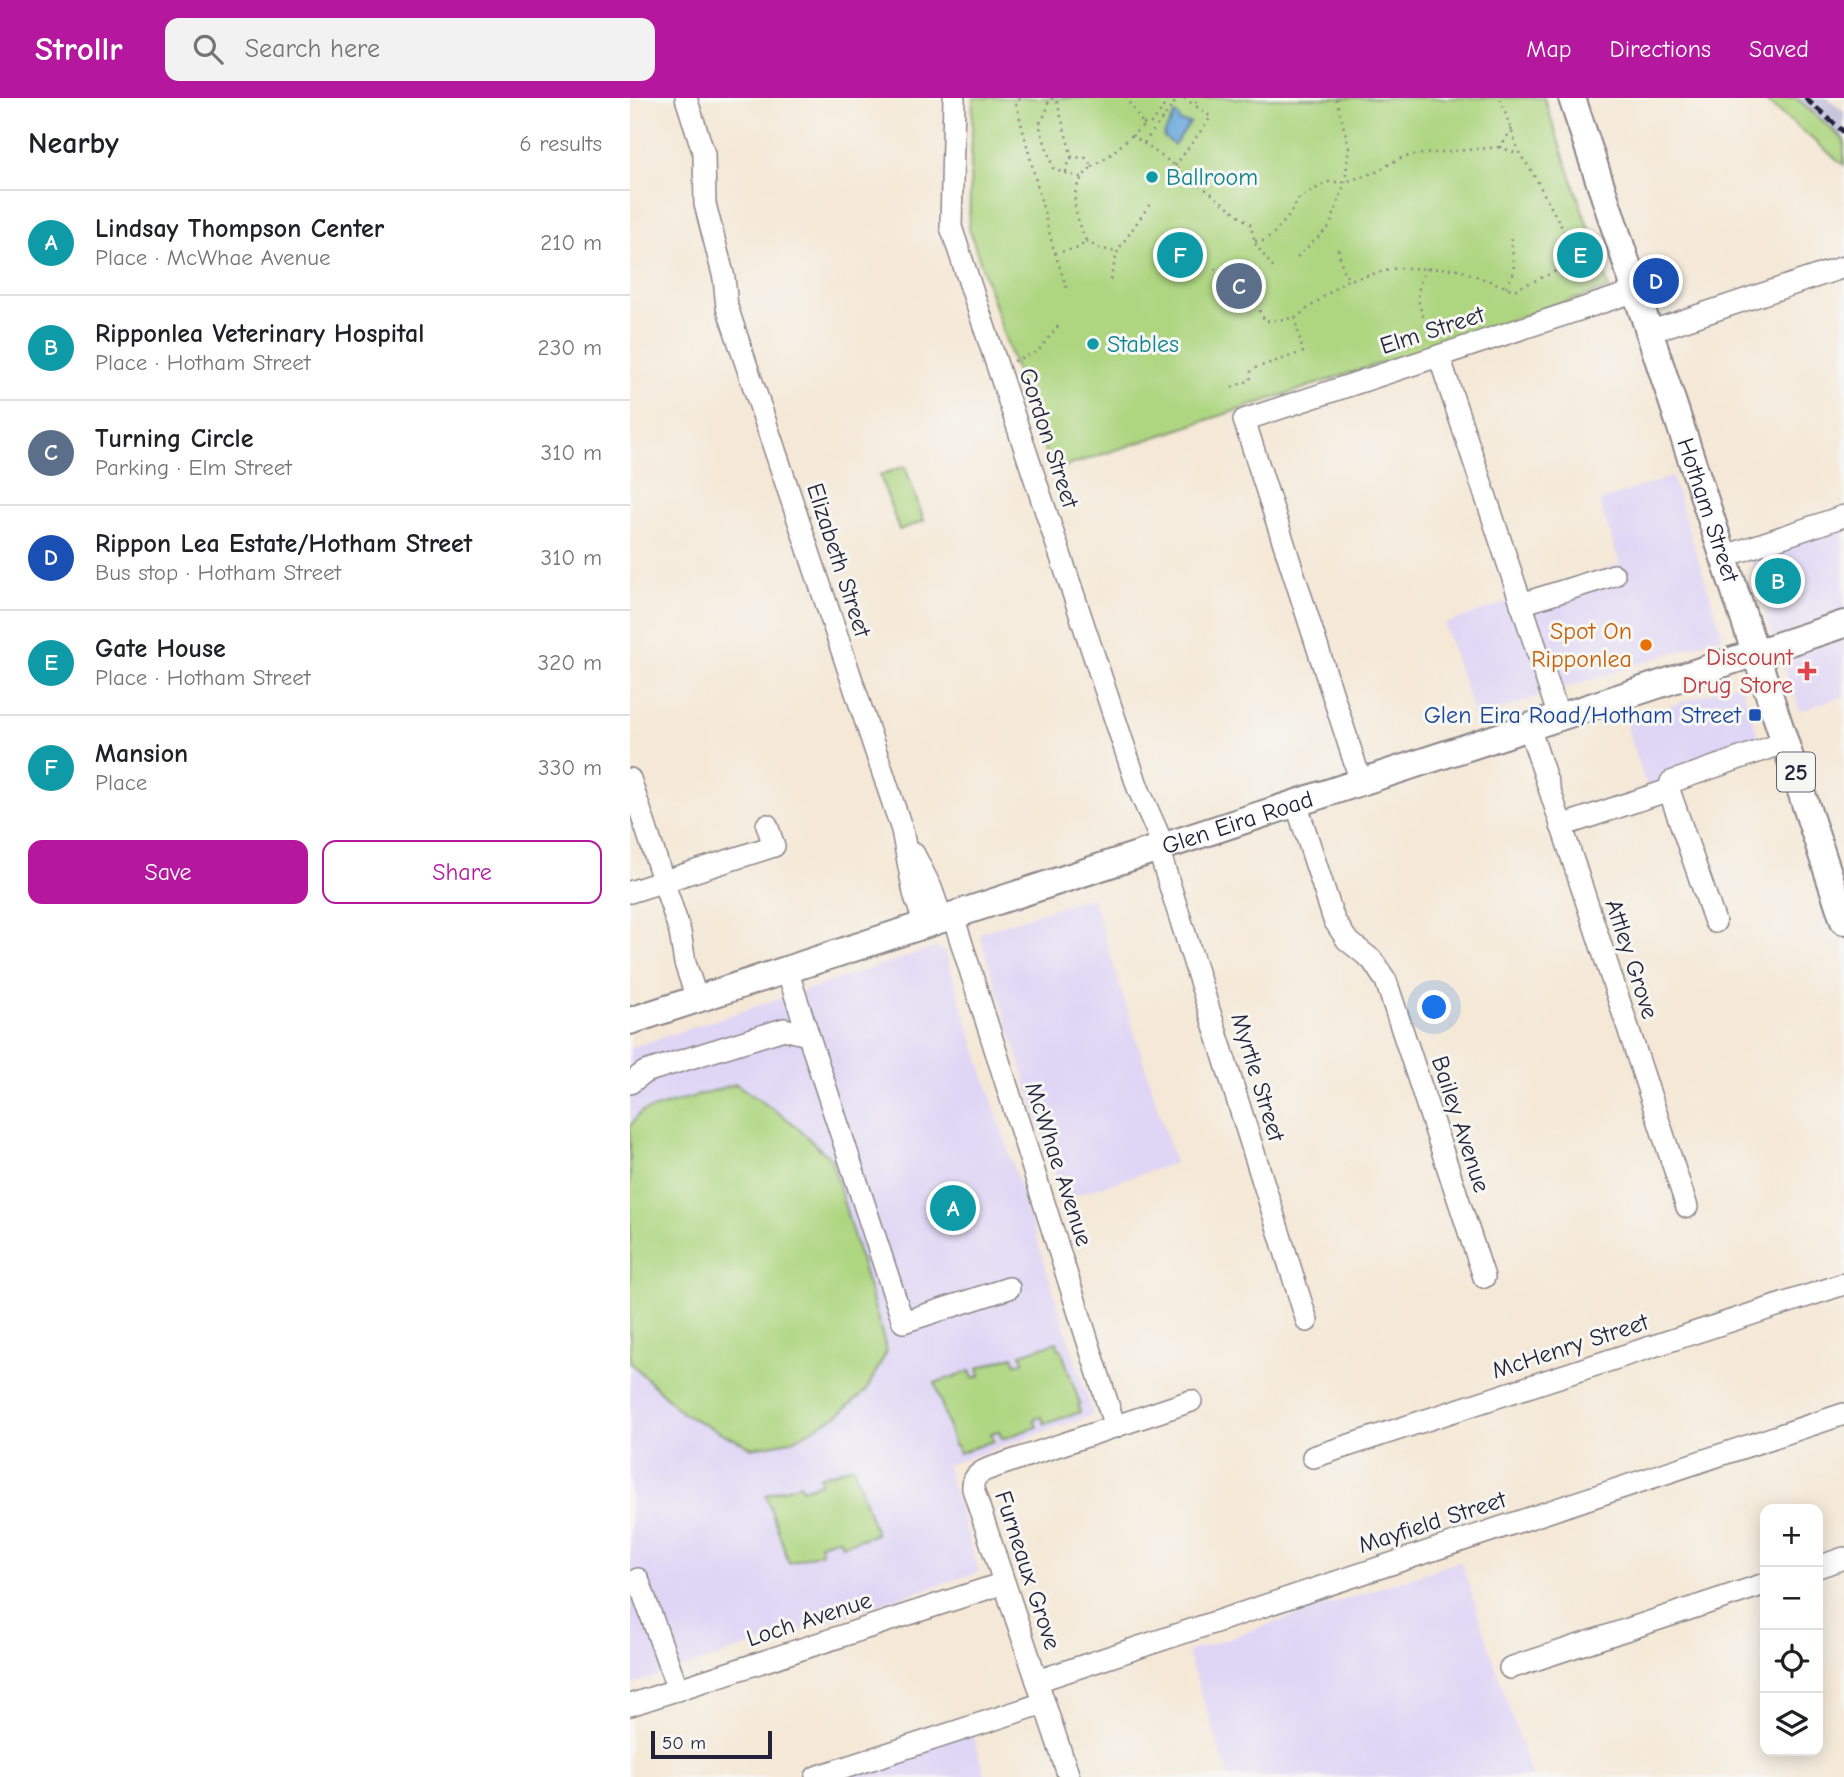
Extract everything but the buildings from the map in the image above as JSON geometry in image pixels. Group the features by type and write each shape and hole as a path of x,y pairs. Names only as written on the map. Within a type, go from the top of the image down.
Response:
{"main road":[{"name":"Hotham Street","path":"1572,98 1755,654 1839,889 1844,921"},
{"name":"Glen Eira Road","path":"630,1021 1844,624"}],"street":[{"name":"Gordon Street","path":"954,98 951,227 1158,848"},
{"name":"Elizabeth Street","path":"687,100 704,154 705,204 724,278 727,306 902,830 915,893 940,920"},
{"path":"1649,332 1844,267"},
{"name":"Elm Street","path":"1361,782 1244,419 1438,350 1636,291"},
{"path":"1438,350 1559,717"},
{"path":"1723,557 1844,516"},
{"path":"1521,604 1614,575"},
{"name":"Attley Grove","path":"1529,727 1687,1206"},
{"path":"1715,922 1669,790 1671,782 1786,743"},
{"path":"630,779 680,932 685,963 703,998"},
{"path":"1561,826 1669,790"},
{"name":"Bailey Avenue","path":"1296,803 1340,931 1372,960 1386,981 1484,1277"},
{"path":"630,892 775,846 767,825"},
{"name":"Myrtle Street","path":"1158,848 1307,1321"},
{"name":"McWhae Avenue","path":"940,920 1115,1427"},
{"path":"787,970 903,1322 1009,1288"},
{"path":"630,1083 645,1072 784,1029 808,1035"},
{"name":"McHenry Street","path":"1313,1457 1844,1284"},
{"name":"Furneaux Grove","path":"1069,1777 973,1489 975,1477 988,1469 1191,1401"},
{"name":"Mayfield Street","path":"1037,1681 1844,1414"},
{"path":"1823,1565 1844,1558"},
{"path":"638,1579 678,1690"},
{"name":"Loch Avenue","path":"630,1705 1004,1583"},
{"path":"1510,1668 1760,1586"},
{"path":"816,1777 1044,1703"}],"path":[{"path":"1017,98 1016,103 1055,253 1067,289"},
{"path":"1066,172 1072,157 1055,98 1049,99 1046,113 1039,124 1053,168 1081,177"},
{"path":"1126,98 1143,124"},
{"path":"1117,252 1086,242 1076,215 1075,188 1081,177 1092,167 1112,156 1117,146 1143,124 1152,123 1167,98"},
{"path":"1143,144 1178,98"},
{"path":"1175,166 1211,117 1184,98"},
{"path":"1194,105 1199,98"},
{"path":"1297,257 1330,226 1345,181 1349,147 1336,98"},
{"path":"1214,269 1237,282 1251,295 1265,321 1295,318 1345,282 1397,268 1457,269 1514,290 1555,272 1565,233 1530,168 1520,155 1500,98"},
{"path":"1500,147 1512,128"},
{"path":"1132,135 1250,224 1255,242 1275,270"},
{"path":"1255,242 1264,241 1274,233 1299,198 1328,182 1345,181 1376,172 1398,159 1500,147 1520,155"},
{"path":"1072,157 1086,158 1092,167"},
{"path":"1110,280 1117,252 1152,201"},
{"path":"1506,287 1514,272 1511,233"},
{"path":"1055,253 1079,247 1086,242"},
{"path":"1338,249 1345,274 1352,280"},
{"path":"1427,268 1419,282 1417,293 1419,306 1438,350"},
{"path":"1232,387 1251,380 1252,369 1303,352 1295,318"},
{"path":"1013,362 1038,351 1059,325"}],"shaded area":[{"path":"1796,98 1828,98 1844,112 1844,140"},
{"path":"1672,477 1723,636 1475,718 1444,624 1620,564 1599,501"},
{"path":"1844,520 1844,696 1800,711 1769,624 1748,552"},
{"path":"1735,684 1742,688 1762,747 1649,793 1625,722"},
{"path":"1092,896 1175,1163 1063,1199 979,933"},
{"path":"936,947 945,952 1093,1415 946,1465 979,1572 630,1685 630,1048"},
{"path":"1461,1561 1532,1777 1229,1777 1187,1652"},
{"path":"971,1730 986,1777 827,1777"}],"green space":[{"path":"973,98 1544,98 1609,288 1052,471 969,228"},
{"path":"1762,98 1796,98 1844,140 1844,165"},
{"path":"905,466 924,521 899,530 880,475"},
{"path":"736,1084 790,1121 831,1159 887,1351 866,1391 838,1415 791,1441 752,1448 683,1414 630,1362 630,1126 641,1112"},
{"path":"1057,1342 1080,1404 1080,1412 1045,1424 1042,1417 1034,1419 1037,1427 1002,1439 999,1431 991,1433 994,1441 959,1453 954,1446 935,1383 970,1371 973,1378 980,1376 978,1368 1013,1356 1016,1364 1024,1361 1021,1354"},
{"path":"853,1466 876,1534 842,1545 839,1538 820,1544 822,1552 789,1563 766,1495 800,1484 802,1489 821,1483 819,1477"}],"water":[{"path":"1175,114 1180,122 1190,123 1174,145 1163,136"}],"railway":[{"path":"1805,98 1844,132"}],"place":[{"name":"Ballroom","path":"1152,177"},
{"name":"Mansion","path":"1180,255"},
{"name":"Gate House","path":"1580,255"},
{"name":"Rippon Lea Estate/Hotham Street","path":"1656,281"},
{"name":"Turning Circle","path":"1239,286"},
{"name":"Stables","path":"1093,344"},
{"name":"Ripponlea Veterinary Hospital","path":"1778,581"},
{"name":"Spot On Ripponlea","path":"1646,645"},
{"name":"Discount Drug Store","path":"1807,671"},
{"name":"Glen Eira Road/Hotham Street","path":"1755,715"},
{"name":"Lindsay Thompson Center","path":"953,1208"}]}
